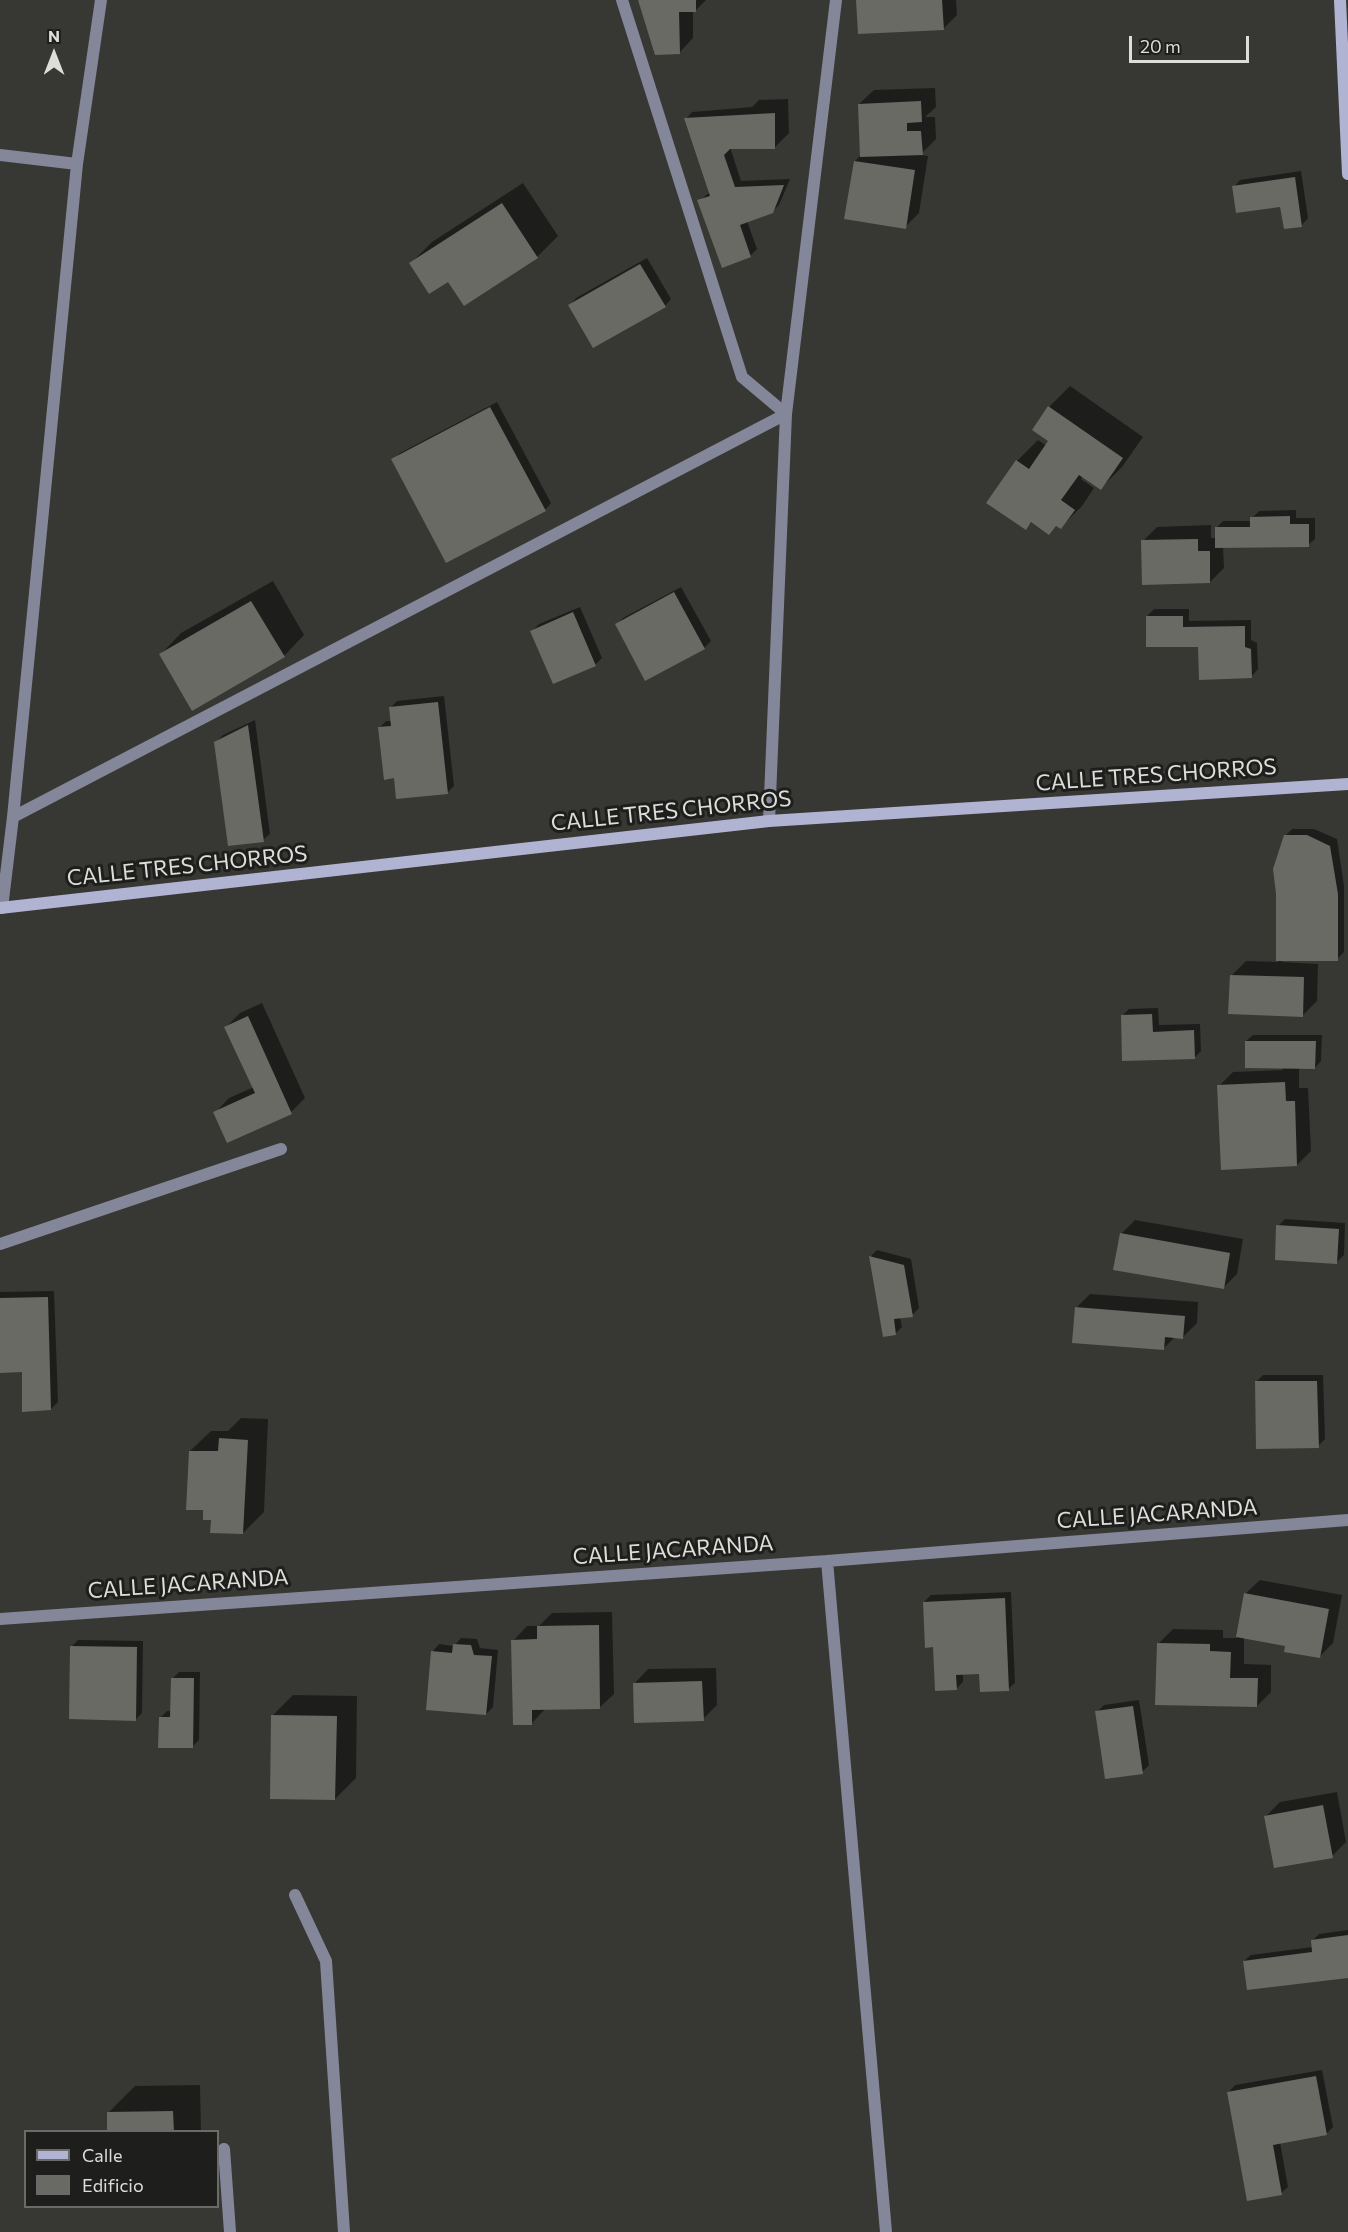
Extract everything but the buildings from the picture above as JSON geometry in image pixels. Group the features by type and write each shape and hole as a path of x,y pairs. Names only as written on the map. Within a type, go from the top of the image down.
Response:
{"main road":[{"path":"1340,0 1348,174"},
{"name":"CALLE TRES CHORROS","path":"1,908 769,820 1348,784"}],"street":[{"path":"1,908 13,817 77,165 101,0"},
{"path":"622,0 742,377 786,414"},
{"path":"769,820 786,414 836,0"},
{"path":"0,155 77,165"},
{"path":"13,817 786,414"},
{"path":"0,1244 281,1149"},
{"name":"CALLE JACARANDA","path":"0,1619 827,1561 1348,1520"},
{"path":"827,1561 886,2232"},
{"path":"295,1895 326,1961 344,2232"},
{"path":"224,2149 230,2232"}]}
